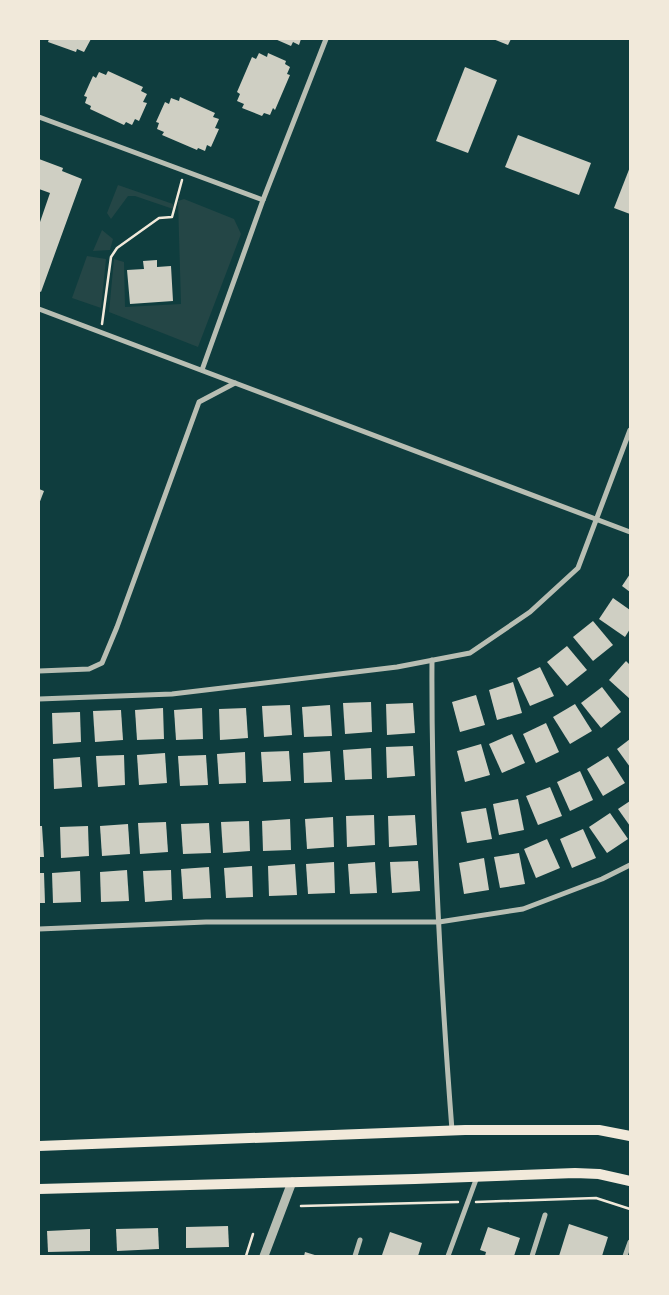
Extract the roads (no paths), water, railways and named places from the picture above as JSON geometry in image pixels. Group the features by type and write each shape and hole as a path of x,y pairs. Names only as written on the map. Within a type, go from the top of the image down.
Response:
{"main road":[{"path":"39,1146 452,1130 599,1130 630,1136"},
{"path":"39,1189 575,1173 600,1174 630,1181"}],"street":[{"path":"202,370 262,200 326,39"},
{"path":"39,117 262,200"},
{"path":"39,309 630,532"},
{"path":"39,670 89,669 102,664 199,402 235,383"},
{"path":"39,699 172,694 397,667 470,653 530,612 578,568 630,430"},
{"path":"432,660 438,922 441,990 452,1130"},
{"path":"39,929 206,922 438,922 522,909 602,879 630,866"},
{"path":"448,1256 477,1177"},
{"path":"264,1256 292,1182"},
{"path":"532,1256 545,1215"},
{"path":"355,1256 360,1240"},
{"path":"626,1256 630,1242"}]}
